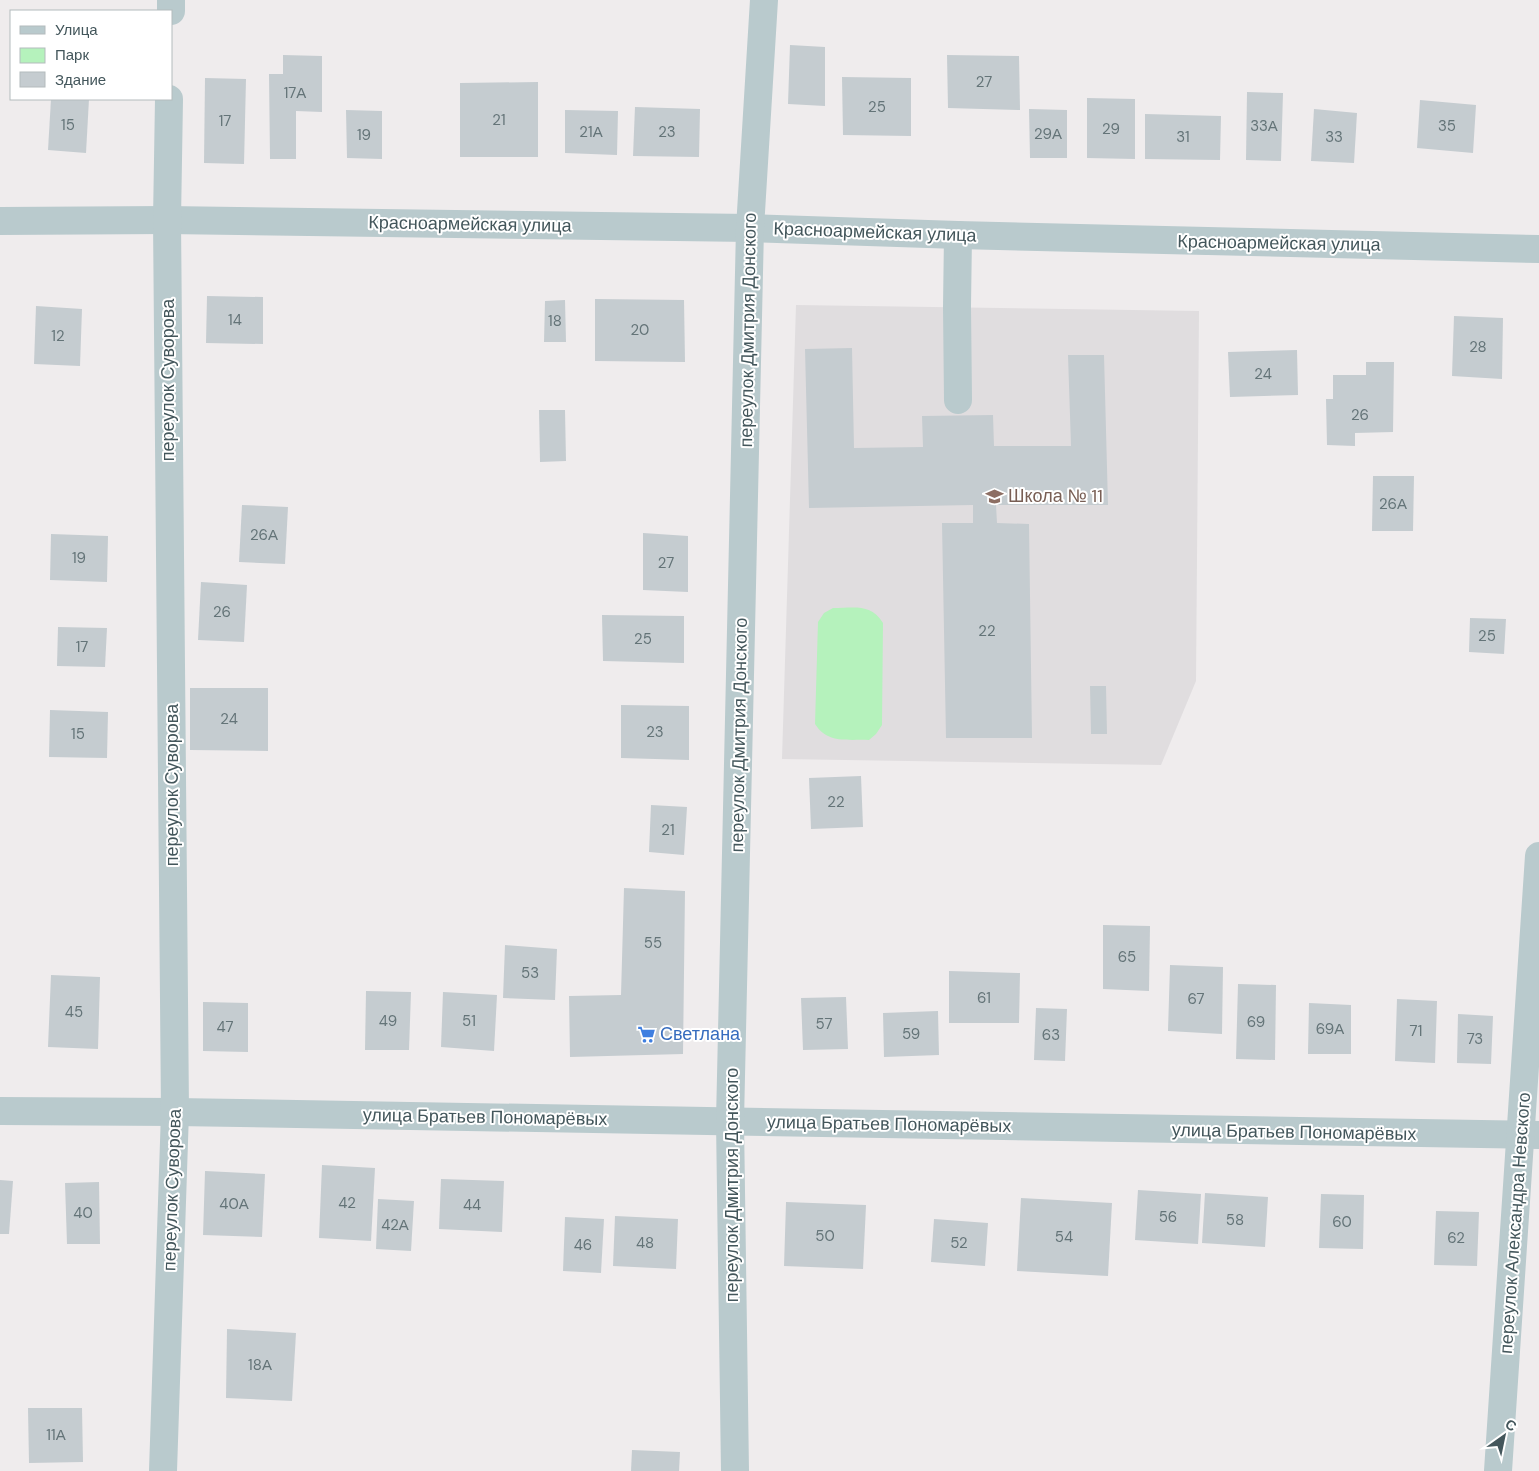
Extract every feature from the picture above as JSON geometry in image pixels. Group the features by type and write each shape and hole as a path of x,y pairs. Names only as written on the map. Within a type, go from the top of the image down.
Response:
{"street":[{"name":"переулок Дмитрия Донского","path":"735,1471 730,1121 750,228 764,0"},
{"name":"переулок Суворова","path":"163,1471 174,1112 167,220 169,100"},
{"name":"Красноармейская улица","path":"0,221 167,220 750,228 1539,249"},
{"path":"958,235 958,400"},
{"name":"переулок Александра Невского","path":"1498,1471 1530,1136 1539,856"},
{"name":"улица Братьев Пономарёвых","path":"0,1111 730,1121 1530,1136"}],"shaded area":[{"name":"Школа № 11","path":"796,305 1199,311 1196,681 1161,765 782,759"}],"green space":[{"path":"855,607 867,609 873,612 883,623 882,725 869,740 832,738 815,724 818,622 824,613 833,608"}],"building":[{"path":"790,45 825,47 825,106 788,104"},
{"path":"283,55 322,56 322,112 296,111 296,159 270,159 269,74 283,74"},
{"path":"947,55 1019,56 1020,110 948,108"},
{"path":"842,77 911,78 911,136 843,135"},
{"path":"205,78 246,79 244,164 204,163"},
{"path":"538,82 538,157 460,157 460,83"},
{"path":"1247,92 1283,93 1281,161 1246,160"},
{"path":"1087,98 1135,99 1135,159 1087,158"},
{"path":"51,100 89,100 86,153 48,150"},
{"path":"1420,100 1476,105 1473,153 1417,148"},
{"path":"635,107 700,109 699,157 633,156"},
{"path":"1029,109 1067,110 1067,158 1030,158"},
{"path":"1314,109 1357,113 1354,163 1311,161"},
{"path":"346,110 382,111 382,159 347,158"},
{"path":"565,110 618,111 617,155 565,153"},
{"path":"1145,114 1221,116 1220,160 1145,159"},
{"path":"207,296 263,297 263,344 206,343"},
{"path":"595,299 684,300 685,362 595,361"},
{"path":"565,300 566,342 544,342 545,301"},
{"path":"36,306 82,309 80,366 34,364"},
{"path":"1454,316 1503,318 1502,379 1452,376"},
{"path":"852,348 854,448 923,447 922,416 993,415 994,446 1071,446 1068,355 1104,355 1108,505 996,505 997,523 1029,524 1032,738 946,738 942,523 973,523 973,505 809,508 805,349"},
{"path":"1297,350 1298,395 1230,397 1228,352"},
{"path":"1366,362 1394,362 1393,432 1355,433 1355,446 1327,445 1326,399 1333,399 1333,375 1366,375"},
{"path":"539,410 565,410 566,461 540,462"},
{"path":"1373,476 1414,476 1413,531 1372,531"},
{"path":"242,505 288,507 285,564 239,562"},
{"path":"643,533 688,536 688,592 643,590"},
{"path":"51,534 108,536 107,582 50,580"},
{"path":"201,582 247,585 244,642 198,640"},
{"path":"602,615 684,616 684,663 603,661"},
{"path":"1470,618 1506,619 1504,654 1469,652"},
{"path":"58,627 107,628 105,667 57,666"},
{"path":"1090,686 1106,686 1107,734 1091,734"},
{"path":"190,688 268,688 268,751 190,750"},
{"path":"621,705 689,706 689,760 621,758"},
{"path":"50,710 108,712 107,758 49,757"},
{"path":"861,776 863,827 811,829 809,778"},
{"path":"651,805 687,807 684,855 649,852"},
{"path":"624,888 685,891 683,1054 570,1057 569,996 621,995"},
{"path":"1103,925 1150,926 1149,991 1103,989"},
{"path":"505,945 557,949 555,1000 503,998"},
{"path":"1170,965 1223,967 1222,1034 1168,1031"},
{"path":"949,971 1020,973 1019,1023 949,1023"},
{"path":"51,975 100,977 98,1049 48,1047"},
{"path":"1238,984 1276,985 1275,1060 1236,1059"},
{"path":"366,991 411,992 409,1050 365,1050"},
{"path":"443,992 497,995 494,1051 441,1047"},
{"path":"846,997 848,1049 803,1050 801,998"},
{"path":"1397,999 1437,1001 1435,1063 1395,1061"},
{"path":"203,1002 248,1003 248,1052 203,1051"},
{"path":"1309,1003 1351,1005 1351,1054 1308,1054"},
{"path":"1036,1008 1067,1009 1065,1061 1034,1060"},
{"path":"938,1011 939,1055 884,1057 883,1013"},
{"path":"1458,1014 1493,1016 1491,1064 1457,1063"},
{"path":"322,1165 375,1168 371,1241 319,1238"},
{"path":"205,1171 265,1174 262,1237 203,1235"},
{"path":"441,1179 504,1181 502,1232 439,1229"},
{"path":"0,1180 13,1181 9,1234 0,1234"},
{"path":"99,1182 100,1244 67,1244 65,1183"},
{"path":"1138,1190 1201,1194 1198,1244 1135,1240"},
{"path":"1205,1193 1268,1197 1265,1247 1202,1243"},
{"path":"1321,1194 1364,1195 1363,1249 1319,1248"},
{"path":"1021,1198 1112,1203 1108,1276 1017,1271"},
{"path":"378,1199 414,1201 411,1251 376,1249"},
{"path":"786,1202 866,1205 863,1269 784,1266"},
{"path":"1436,1211 1479,1212 1477,1266 1434,1265"},
{"path":"615,1216 678,1219 676,1269 613,1266"},
{"path":"565,1217 604,1219 601,1273 563,1271"},
{"path":"934,1219 988,1223 985,1266 931,1262"},
{"path":"227,1329 296,1333 292,1401 226,1398"},
{"path":"28,1408 82,1408 83,1462 29,1463"},
{"path":"632,1450 680,1452 679,1471 631,1471"}],"place":[{"name":"Школа № 11","path":"994,496"},
{"name":"Светлана","path":"646,1034"}]}
